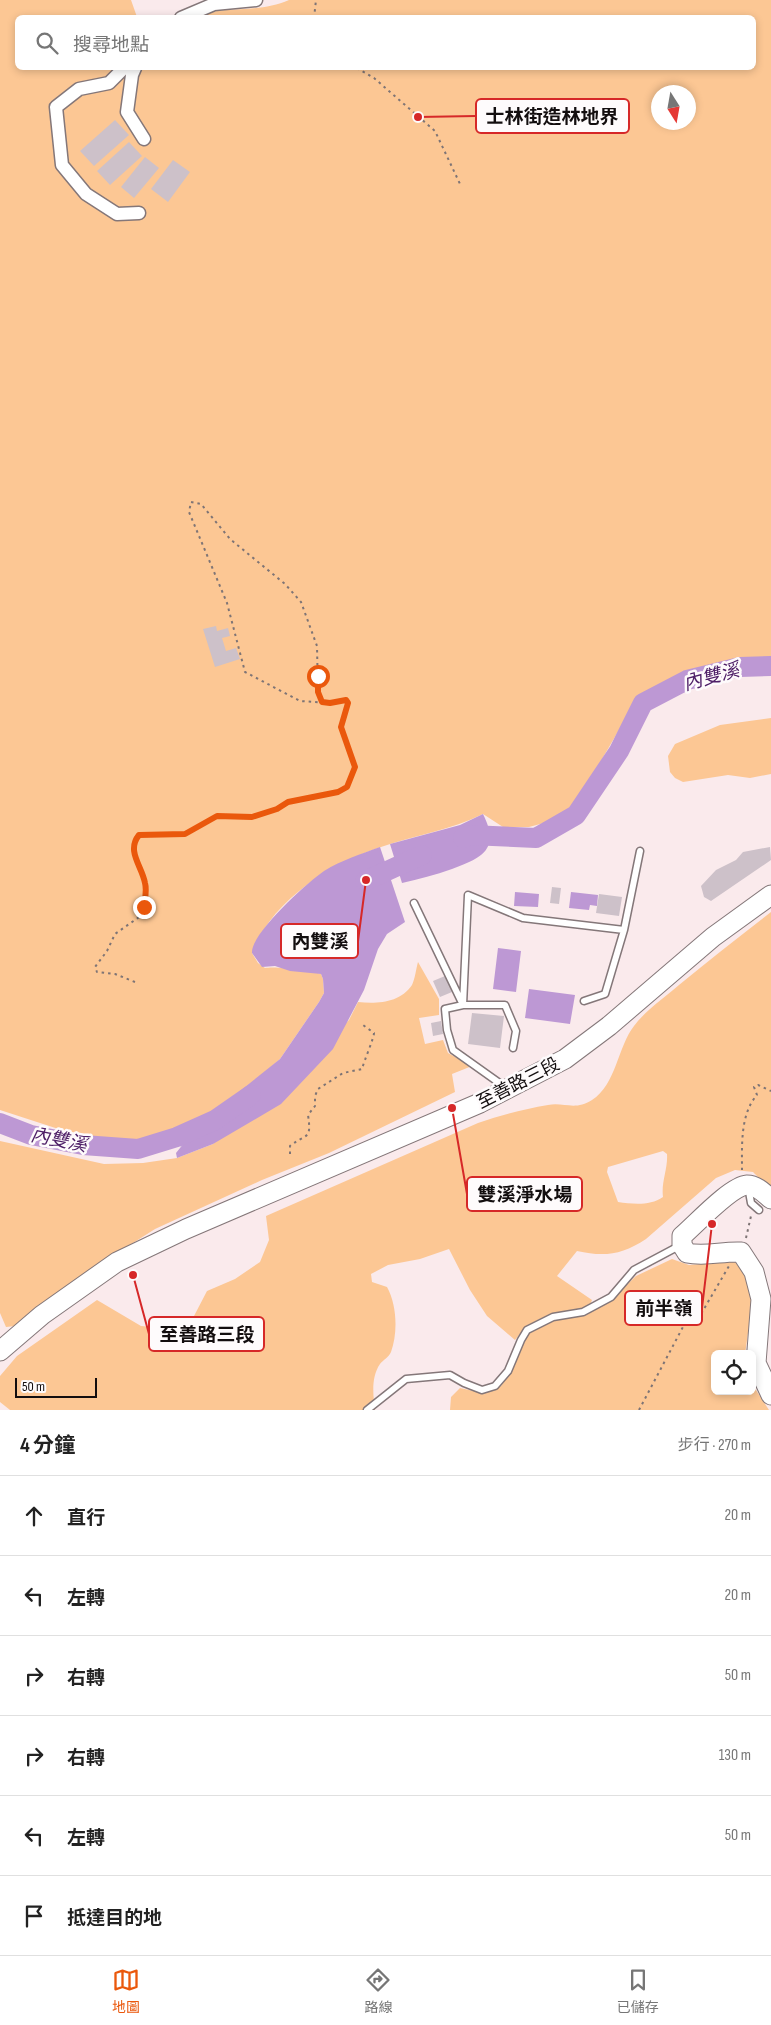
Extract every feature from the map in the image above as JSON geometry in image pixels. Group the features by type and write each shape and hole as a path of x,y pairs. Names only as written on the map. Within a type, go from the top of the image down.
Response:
{"street":[{"path":"188,15 214,4 256,0"},
{"path":"122,70 109,83 79,89 56,107 62,165 86,194 117,214 139,213"},
{"path":"134,70 127,112 144,139"},
{"name":"至善路三段","path":"0,1351 42,1315 117,1262 186,1228 480,1104 565,1059 609,1026 713,937 771,895"},
{"path":"765,1204 758,1188 748,1185 734,1191 682,1236 682,1244 687,1253 702,1256 726,1252 737,1258 754,1272 761,1299 756,1363 771,1395"}],"lane":[{"path":"584,1001 605,994 624,930 640,851"},
{"path":"462,1005 468,894 523,918 624,930"},
{"path":"414,904 462,1005"},
{"path":"508,1089 453,1050 447,1030 445,1009 462,1005 505,1005 516,1031 513,1048"},
{"path":"367,1410 406,1379 450,1374 464,1383 482,1390 495,1386 508,1371 527,1330 553,1317 583,1312 611,1297 634,1270 682,1244"}],"path":[{"path":"314,15 316,0"},
{"path":"360,70 374,78 435,131 460,184"},
{"path":"135,982 115,974 97,972 95,967 108,951 115,934 142,915 146,885 133,850 134,840 139,835 185,834 217,816 252,817 277,809 288,802 338,792 347,787 355,767 341,727 348,703 346,700 330,703 300,702 246,672 227,603 189,512 191,502 201,504 230,539 285,584 300,602 317,646 318,692 322,702"},
{"path":"290,1154 290,1146 307,1136 310,1132 308,1116 315,1106 315,1096 318,1089 343,1073 362,1069 366,1054 374,1038 374,1033 363,1025"},
{"path":"748,1185 742,1170 746,1117 751,1102 757,1095 754,1087 758,1085 771,1091"},
{"path":"639,1410 684,1325 701,1314 730,1264 737,1258 751,1214"}],"shaded area":[{"path":"0,0 131,0 136,15 15,15 15,70 756,70 756,15 198,15 215,11 265,7 289,0 771,0 771,660 689,670 638,697 576,804 555,820 529,827 503,827 483,814 471,820 362,854 342,863 305,886 273,916 261,934 252,953 258,963 265,968 293,969 321,974 324,993 319,1002 280,1059 255,1081 200,1119 169,1133 136,1140 80,1136 0,1110"},
{"path":"771,718 771,774 750,778 728,775 683,782 675,778 670,772 668,756 675,744 720,725"},
{"path":"483,814 490,836 489,844 485,851 472,861 452,869 402,883 390,844 460,825"},
{"path":"380,847 405,922 387,934 378,949 364,990 333,1049 281,1104 213,1144 177,1158 176,1153 188,1138 214,1125 229,1114 235,1095 280,1059 324,993 321,974 290,971 275,966 262,967 252,953 254,944 260,934 281,909 324,871 345,860"},
{"path":"515,892 539,894 538,907 514,906"},
{"path":"571,892 598,895 597,906 590,905 589,910 569,908"},
{"path":"771,912 771,1190 753,1172 735,1170 716,1178 646,1239 637,1244 613,1253 596,1254 577,1251 557,1276 592,1300 590,1305 542,1318 524,1330 515,1340 487,1316 470,1290 449,1249 420,1259 388,1265 371,1274 372,1282 387,1287 395,1310 395,1336 391,1352 380,1364 374,1380 375,1410 10,1410 0,1402 0,1376 17,1356 97,1300 141,1326 165,1328 194,1316 207,1291 235,1279 260,1262 269,1240 266,1216 478,1123 530,1108 554,1104 575,1106 592,1100 600,1093 612,1075 624,1044 639,1020 661,999","holes":["663,1151 667,1154 663,1197 647,1203 618,1202 607,1172 608,1167"]},
{"path":"498,948 521,951 516,992 493,989"},
{"path":"418,962 439,999 439,1015 419,1018 425,1044 443,1040 448,1053 472,1066 452,1074 455,1092 329,1153 262,1180 155,1229 86,1273 15,1326 6,1327 0,1313 0,1141 104,1164 143,1163 177,1158 213,1144 349,1020 358,1002 388,1001 401,996 407,991 413,983"},
{"path":"529,989 575,995 570,1024 525,1018"},
{"path":"672,1259 689,1265 734,1261 748,1278 751,1291 751,1312 746,1350 711,1350 711,1395 756,1395 756,1390 769,1410 450,1410 451,1397 460,1388 483,1393 501,1386 511,1371 529,1332 553,1320 581,1316 609,1302 636,1276"}],"building":[{"path":"115,120 129,135 94,166 80,151"},
{"path":"129,142 142,156 110,185 97,171"},
{"path":"145,157 159,168 134,198 121,187"},
{"path":"173,160 190,172 168,202 151,189"},
{"path":"216,626 217,631 228,628 230,636 222,638 226,651 236,648 240,659 215,667 203,629"},
{"path":"770,847 771,860 711,901 704,897 701,886 716,870 736,860 743,852"},
{"path":"552,887 561,888 559,904 550,903"},
{"path":"599,894 622,897 619,916 596,913"},
{"path":"445,976 452,992 440,997 433,981"},
{"path":"472,1013 504,1016 500,1048 468,1044"},
{"path":"441,1021 443,1034 433,1036 431,1023"}],"waterway":[{"name":"內雙溪","path":"463,838 470,835 536,838 576,815 619,751 643,703 687,680 740,667 771,666"},
{"name":"內雙溪","path":"365,881 422,855"},
{"name":"內雙溪","path":"0,1123 31,1135 83,1145 138,1149 177,1137 215,1120 251,1095"}],"place":[{"name":"士林街造林地界","path":"418,117"},
{"name":"內雙溪","path":"366,880"},
{"name":"雙溪淨水場","path":"452,1108"},
{"name":"前半嶺","path":"712,1224"},
{"name":"至善路三段","path":"133,1275"}],"route":[{"path":"144,907 146,885 133,850 134,840 139,835 185,834 217,816 252,817 277,809 288,802 338,792 347,787 354,774 355,767 353,756 341,727 348,703 346,700 330,703 322,702 318,692 318,676"}]}
